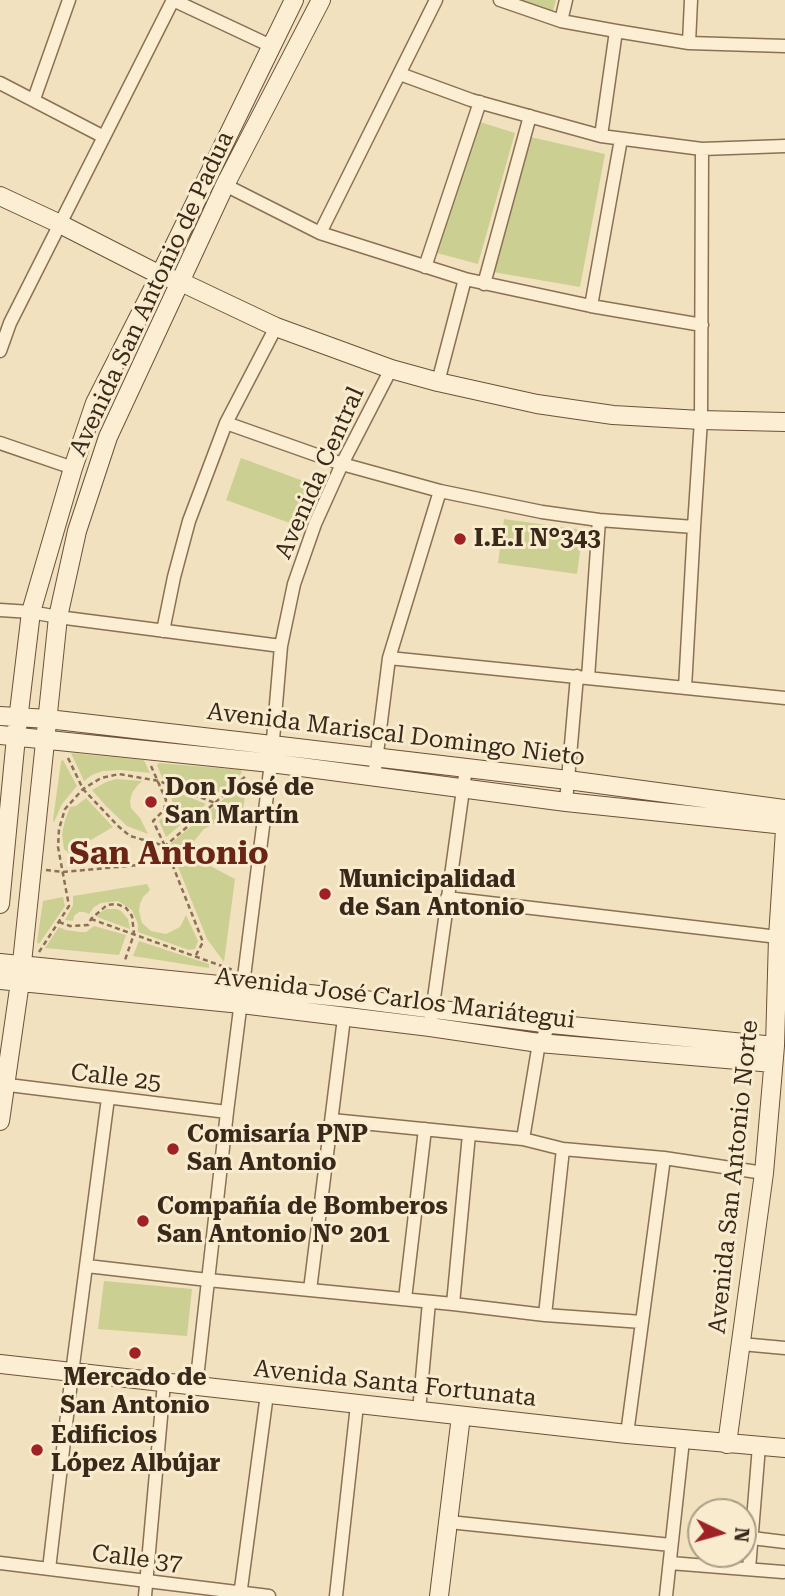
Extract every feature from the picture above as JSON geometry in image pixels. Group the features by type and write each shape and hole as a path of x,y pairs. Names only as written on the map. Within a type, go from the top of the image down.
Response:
{"street":[{"path":"34,99 69,0"},
{"path":"0,351 5,320 60,224 173,0 271,46"},
{"name":"Avenida San Antonio de Padua","path":"0,904 8,736 18,717 31,612 73,468 95,402 294,0"},
{"name":"Avenida San Antonio de Padua","path":"0,1121 2,1085 21,974 58,617 77,531 108,437 225,185 321,0"},
{"path":"320,233 436,0"},
{"path":"500,0 561,21 689,43 785,46"},
{"path":"561,21 566,0"},
{"path":"689,43 691,0"},
{"path":"601,136 616,31"},
{"path":"400,74 480,102 601,136 702,149 785,146"},
{"path":"0,83 104,136"},
{"path":"425,267 480,102"},
{"path":"484,284 530,116"},
{"path":"591,306 621,139"},
{"path":"685,688 701,420 702,149"},
{"path":"225,185 320,233 465,279 591,306 702,324"},
{"path":"0,196 160,275 181,282 276,327 391,369 537,404 613,415 785,422"},
{"path":"438,382 465,279"},
{"path":"163,631 174,577 190,521 226,424 276,327"},
{"name":"Avenida Central","path":"196,1387 272,754 281,646 299,572 315,524 342,464 391,369"},
{"path":"226,424 342,464 440,491 541,512 599,520 694,527"},
{"path":"0,443 73,468"},
{"path":"374,777 389,658 440,491"},
{"path":"566,802 583,677 599,520"},
{"path":"0,610 281,646"},
{"path":"389,658 785,698"},
{"name":"Avenida Mariscal Domingo Nieto","path":"0,716 48,719 272,754 374,777 785,827"},
{"name":"Avenida Mariscal Domingo Nieto","path":"8,736 272,754 376,758 785,809"},
{"path":"419,783 423,763"},
{"path":"430,1027 466,768"},
{"name":"Avenida San Antonio Norte","path":"727,1444 779,1055 778,937 785,827"},
{"path":"447,898 778,937"},
{"name":"Avenida José Carlos Mariátegui","path":"0,963 21,974"},
{"name":"Avenida José Carlos Mariátegui","path":"0,980 21,974 242,996 434,1008 779,1055"},
{"name":"Avenida José Carlos Mariátegui","path":"242,996 344,1018 540,1043 779,1055"},
{"path":"310,1290 344,1018"},
{"path":"523,1139 540,1043 551,1024"},
{"name":"Calle 25","path":"2,1085 227,1112"},
{"path":"49,1569 108,1098"},
{"path":"332,1121 523,1139 563,1149 663,1158 764,1173"},
{"path":"405,1299 425,1129"},
{"path":"453,1304 469,1133"},
{"path":"545,1315 563,1149"},
{"path":"626,1434 663,1158"},
{"path":"87,1266 545,1315 642,1322"},
{"path":"419,1411 429,1302"},
{"path":"741,1345 785,1348"},
{"name":"Avenida Santa Fortunata","path":"0,1364 626,1434 785,1448"},
{"path":"145,1596 164,1383"},
{"path":"240,1594 267,1394"},
{"path":"335,1596 357,1405"},
{"path":"439,1596 461,1416"},
{"path":"667,1596 683,1440"},
{"path":"755,1498 759,1446"},
{"path":"449,1522 671,1545"},
{"path":"757,1539 785,1542"},
{"name":"Calle 37","path":"0,1563 269,1596"},
{"path":"670,1563 783,1572"}],"path":[{"path":"64,750 83,789 118,826 130,836 165,846"},
{"path":"146,757 166,800 164,810 153,821 203,942 195,956"},
{"path":"165,846 252,771"},
{"path":"33,948 41,954 69,905 58,847 59,829 65,809 83,789 101,778 119,774 159,781 215,803"},
{"path":"44,869 62,872 172,862 187,859 194,850 204,847 247,851"},
{"path":"59,922 70,926 88,925 107,905 117,904 126,908 132,916 134,934 125,960"},
{"path":"91,919 233,970 227,974"}],"green space":[{"path":"515,0 556,0 553,11"},
{"path":"477,121 515,133 478,264 437,253"},
{"path":"526,136 605,154 580,287 487,271"},
{"path":"241,458 317,486 301,527 226,500"},
{"path":"504,519 583,530 577,574 498,563"},
{"path":"71,753 144,760 150,773 103,771 84,781"},
{"path":"63,760 77,786 62,804 54,822 61,761"},
{"path":"159,763 241,770 242,773 212,798 163,780 157,765"},
{"path":"116,779 142,781 132,793 130,801 131,808 148,834 127,826 92,790"},
{"path":"247,782 241,824 223,819 204,829 182,856 173,851 169,845"},
{"path":"167,788 206,804 166,837 159,821 169,811 172,802"},
{"path":"86,798 113,827 71,855 64,849 62,834 65,820 70,807"},
{"path":"195,858 235,879 224,962 207,939 178,867 190,865"},
{"path":"147,884 150,890 143,897 139,911 142,923 151,931 166,934 180,927 186,915 198,941 195,949 189,950 138,932 138,924 132,910 118,901 101,903 89,914 79,912 73,921 65,920 73,905 73,896"},
{"path":"63,897 65,906 39,944 37,942 43,901"},
{"path":"106,909 121,911 128,919 130,929 97,917"},
{"path":"94,926 126,935 119,955 45,948 59,927 86,932"},
{"path":"139,941 209,964 209,968 133,956"},
{"path":"104,1281 192,1289 187,1336 98,1329"}],"place":[{"name":"I.E.I N°343","path":"460,539"},
{"name":"Don José de San Martín","path":"151,802"},
{"name":"Municipalidad de San Antonio","path":"325,894"},
{"name":"Comisaría PNP San Antonio","path":"173,1149"},
{"name":"Compañía de Bomberos San Antonio Nº 201","path":"143,1221"},
{"name":"Mercado de San Antonio","path":"135,1353"},
{"name":"Edificios López Albújar","path":"37,1450"}],"district":[{"name":"San Antonio","path":"169,855"}]}
